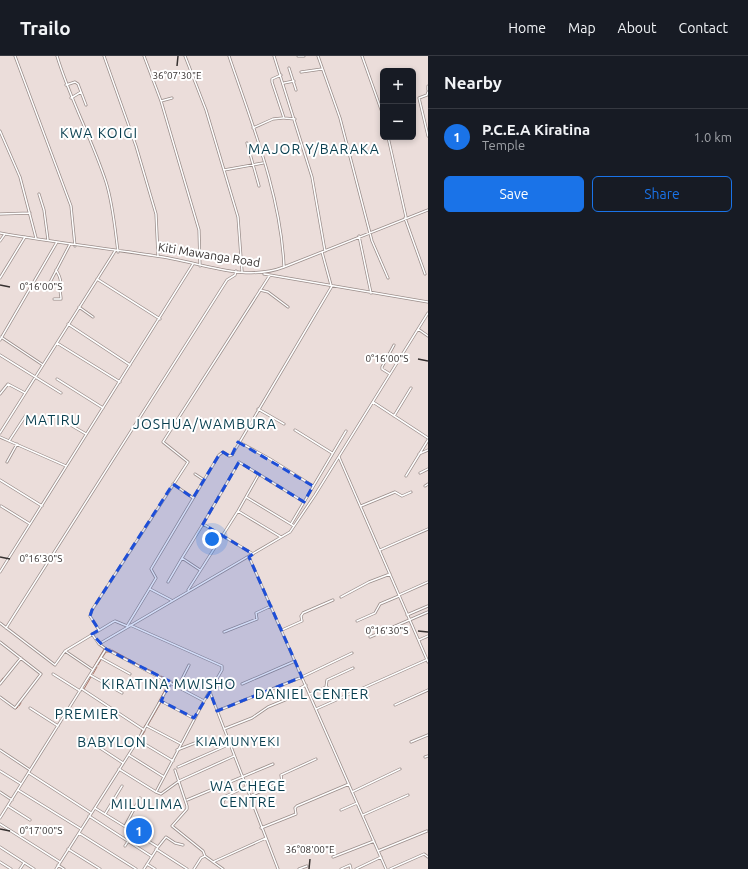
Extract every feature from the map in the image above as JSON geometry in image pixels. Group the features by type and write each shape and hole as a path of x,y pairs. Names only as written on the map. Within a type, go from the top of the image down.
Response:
{"street":[{"path":"15,56 71,206 75,246"},
{"path":"57,56 71,98 106,182 111,203 118,252"},
{"path":"104,56 136,146 156,214 158,256"},
{"path":"144,56 161,101 199,230 200,266"},
{"path":"185,56 206,110 238,217 242,272"},
{"path":"229,56 264,163 281,227 284,268"},
{"path":"274,56 284,83 315,190 325,250"},
{"path":"298,56 304,56"},
{"path":"318,56 340,118 369,232 388,278"},
{"path":"362,56 380,107"},
{"path":"289,68 296,90"},
{"path":"301,72 322,69"},
{"path":"281,75 272,79 272,81 284,118"},
{"path":"284,83 294,81"},
{"path":"66,85 77,83 80,86 86,105"},
{"path":"428,86 427,95 419,98 428,136"},
{"path":"71,98 81,92"},
{"path":"161,101 172,98"},
{"path":"253,128 273,119 295,119"},
{"path":"0,131 20,177 36,239"},
{"path":"389,140 405,218 425,274"},
{"path":"247,143 259,186"},
{"path":"224,170 264,163"},
{"path":"38,194 44,210 48,240"},
{"name":"Kiti Mawanga Road","path":"0,233 26,236 75,246 158,256 200,266 264,274 284,268 359,236 428,210"},
{"path":"0,214 30,213"},
{"path":"0,241 5,234"},
{"path":"0,278 26,236"},
{"path":"359,236 371,293"},
{"path":"43,364 1,338 57,242"},
{"path":"46,290 70,244"},
{"path":"0,432 114,251"},
{"path":"99,644 127,626 129,623 156,578 151,571 151,568 219,455 223,452 229,456 232,455 238,442 331,285 322,252"},
{"path":"0,572 160,319 193,264"},
{"path":"54,299 61,299 60,291 62,281 56,270"},
{"path":"6,628 227,280 235,275 236,271"},
{"path":"264,274 428,302"},
{"path":"100,630 90,616 92,610 187,461 163,442 270,275"},
{"path":"97,278 160,319"},
{"path":"260,290 268,292 288,307"},
{"path":"79,307 93,317"},
{"path":"130,626 171,600 282,537 295,527 428,313"},
{"path":"68,324 131,365"},
{"path":"418,329 428,336"},
{"path":"56,342 120,382"},
{"path":"390,374 382,369 382,367 394,345"},
{"path":"0,355 61,393"},
{"path":"57,379 103,408"},
{"path":"0,394 8,384 25,393"},
{"path":"394,416 411,388"},
{"path":"373,402 428,439 406,476"},
{"path":"258,409 284,424"},
{"path":"9,441 26,416"},
{"path":"69,424 86,434"},
{"path":"295,430 332,453"},
{"path":"291,524 346,430"},
{"path":"0,437 66,466"},
{"path":"238,442 270,459 313,486"},
{"path":"7,462 17,444"},
{"path":"419,454 428,450"},
{"path":"316,708 428,660 339,457"},
{"path":"168,582 239,462 304,502"},
{"path":"420,473 428,469"},
{"path":"194,474 204,480"},
{"path":"187,592 246,498 259,474"},
{"path":"0,480 42,506"},
{"path":"173,484 193,498"},
{"path":"361,506 395,492 401,496 411,492"},
{"path":"246,498 295,527"},
{"path":"1,506 30,524"},
{"path":"238,511 282,537"},
{"path":"203,524 253,554"},
{"path":"380,550 428,529"},
{"path":"249,556 386,869"},
{"path":"182,558 200,570"},
{"path":"341,597 369,582 390,574"},
{"path":"357,621 375,613 380,604 428,582"},
{"path":"150,588 171,600"},
{"path":"282,630 302,621 302,613 333,600"},
{"path":"224,632 257,619 256,613 271,606"},
{"path":"407,615 428,606"},
{"path":"370,638 428,612"},
{"path":"0,623 54,665 65,651 115,621 130,626 222,666 222,670 194,718 156,792"},
{"path":"92,634 99,644 106,649 171,682 204,701"},
{"path":"418,640 428,636"},
{"path":"0,642 41,674 15,708 0,697"},
{"path":"0,818 106,649"},
{"path":"65,651 93,670"},
{"path":"217,711 302,677 352,653"},
{"path":"0,683 21,658"},
{"path":"101,658 130,674"},
{"path":"242,684 295,661"},
{"path":"178,687 189,665"},
{"path":"335,700 325,681 353,668"},
{"path":"53,674 144,730"},
{"path":"90,675 122,693"},
{"path":"56,869 147,726 171,682"},
{"path":"224,729 252,718 268,707 292,697 296,690 306,685"},
{"path":"310,694 327,687"},
{"path":"395,704 428,690"},
{"path":"210,692 278,869"},
{"path":"161,701 194,718"},
{"path":"30,708 58,726"},
{"path":"147,726 181,744"},
{"path":"411,742 428,735"},
{"path":"88,740 123,763"},
{"path":"138,740 172,761"},
{"path":"177,750 196,743"},
{"path":"178,767 230,744"},
{"path":"0,750 31,770"},
{"path":"129,755 164,777"},
{"path":"119,769 161,794 179,781 234,756"},
{"path":"250,796 282,782 281,775 316,759"},
{"path":"187,800 273,764"},
{"path":"352,792 400,769"},
{"path":"175,770 187,800 187,809 172,826 203,851 205,856 223,869"},
{"path":"0,771 21,784"},
{"path":"29,773 91,813"},
{"path":"261,828 296,814 295,808 297,806 349,784"},
{"path":"105,814 122,786"},
{"path":"224,806 223,802 226,796 246,787"},
{"path":"18,790 81,829"},
{"path":"0,792 12,800"},
{"path":"363,815 408,795"},
{"path":"125,826 140,798"},
{"path":"341,810 357,803"},
{"path":"8,806 30,820"},
{"path":"95,807 187,869"},
{"path":"89,816 152,857"},
{"path":"0,824 60,862"},
{"path":"378,851 427,831"},
{"path":"125,846 134,832"},
{"path":"79,833 136,869"},
{"path":"144,869 166,837 175,843 183,845"},
{"path":"213,862 266,838"},
{"path":"333,857 374,840"},
{"path":"0,847 34,869"},
{"path":"68,849 100,869"},
{"path":"390,869 425,854 428,857"},
{"path":"194,869 201,858 205,856"},
{"path":"356,869 381,857"},
{"path":"0,862 11,869"},
{"path":"20,869 24,863"},
{"path":"147,864 155,869"},
{"path":"58,865 64,869"},
{"path":"341,869 350,865 351,869"},
{"path":"299,869 307,866"}],"highlighted area":[{"path":"238,442 313,486 304,502 239,462 203,524 253,554 249,557 302,677 217,711 210,692 194,718 161,701 171,682 106,649 92,634 99,630 90,616 92,610 173,484 193,498 219,455 223,452 231,457"}],"waterway":[{"path":"93,668 104,649"},
{"path":"112,650 143,667"},
{"path":"102,658 106,652 109,652"},
{"path":"98,665 101,660"},
{"path":"93,674 97,667"},
{"path":"145,668 152,671"},
{"path":"153,672 159,675"},
{"path":"161,676 173,683"},
{"path":"84,689 91,677"},
{"path":"158,703 168,684"},
{"path":"148,725 163,699"},
{"path":"140,739 145,731"},
{"path":"133,745 139,736"}],"place":[{"name":"P.C.E.A Kiratina","path":"139,831"}],"district":[{"name":"KWA KOIGI","path":"99,133"},
{"name":"MAJOR Y/BARAKA","path":"314,149"},
{"name":"MATIRU","path":"53,420"},
{"name":"JOSHUA/WAMBURA","path":"205,424"},
{"name":"KIRATINA MWISHO","path":"169,684"},
{"name":"DANIEL CENTER","path":"312,694"},
{"name":"PREMIER","path":"87,714"},
{"name":"KIAMUNYEKI","path":"238,741"},
{"name":"BABYLON","path":"112,742"},
{"name":"WA CHEGE CENTRE","path":"248,794"},
{"name":"MILULIMA","path":"147,804"}]}
